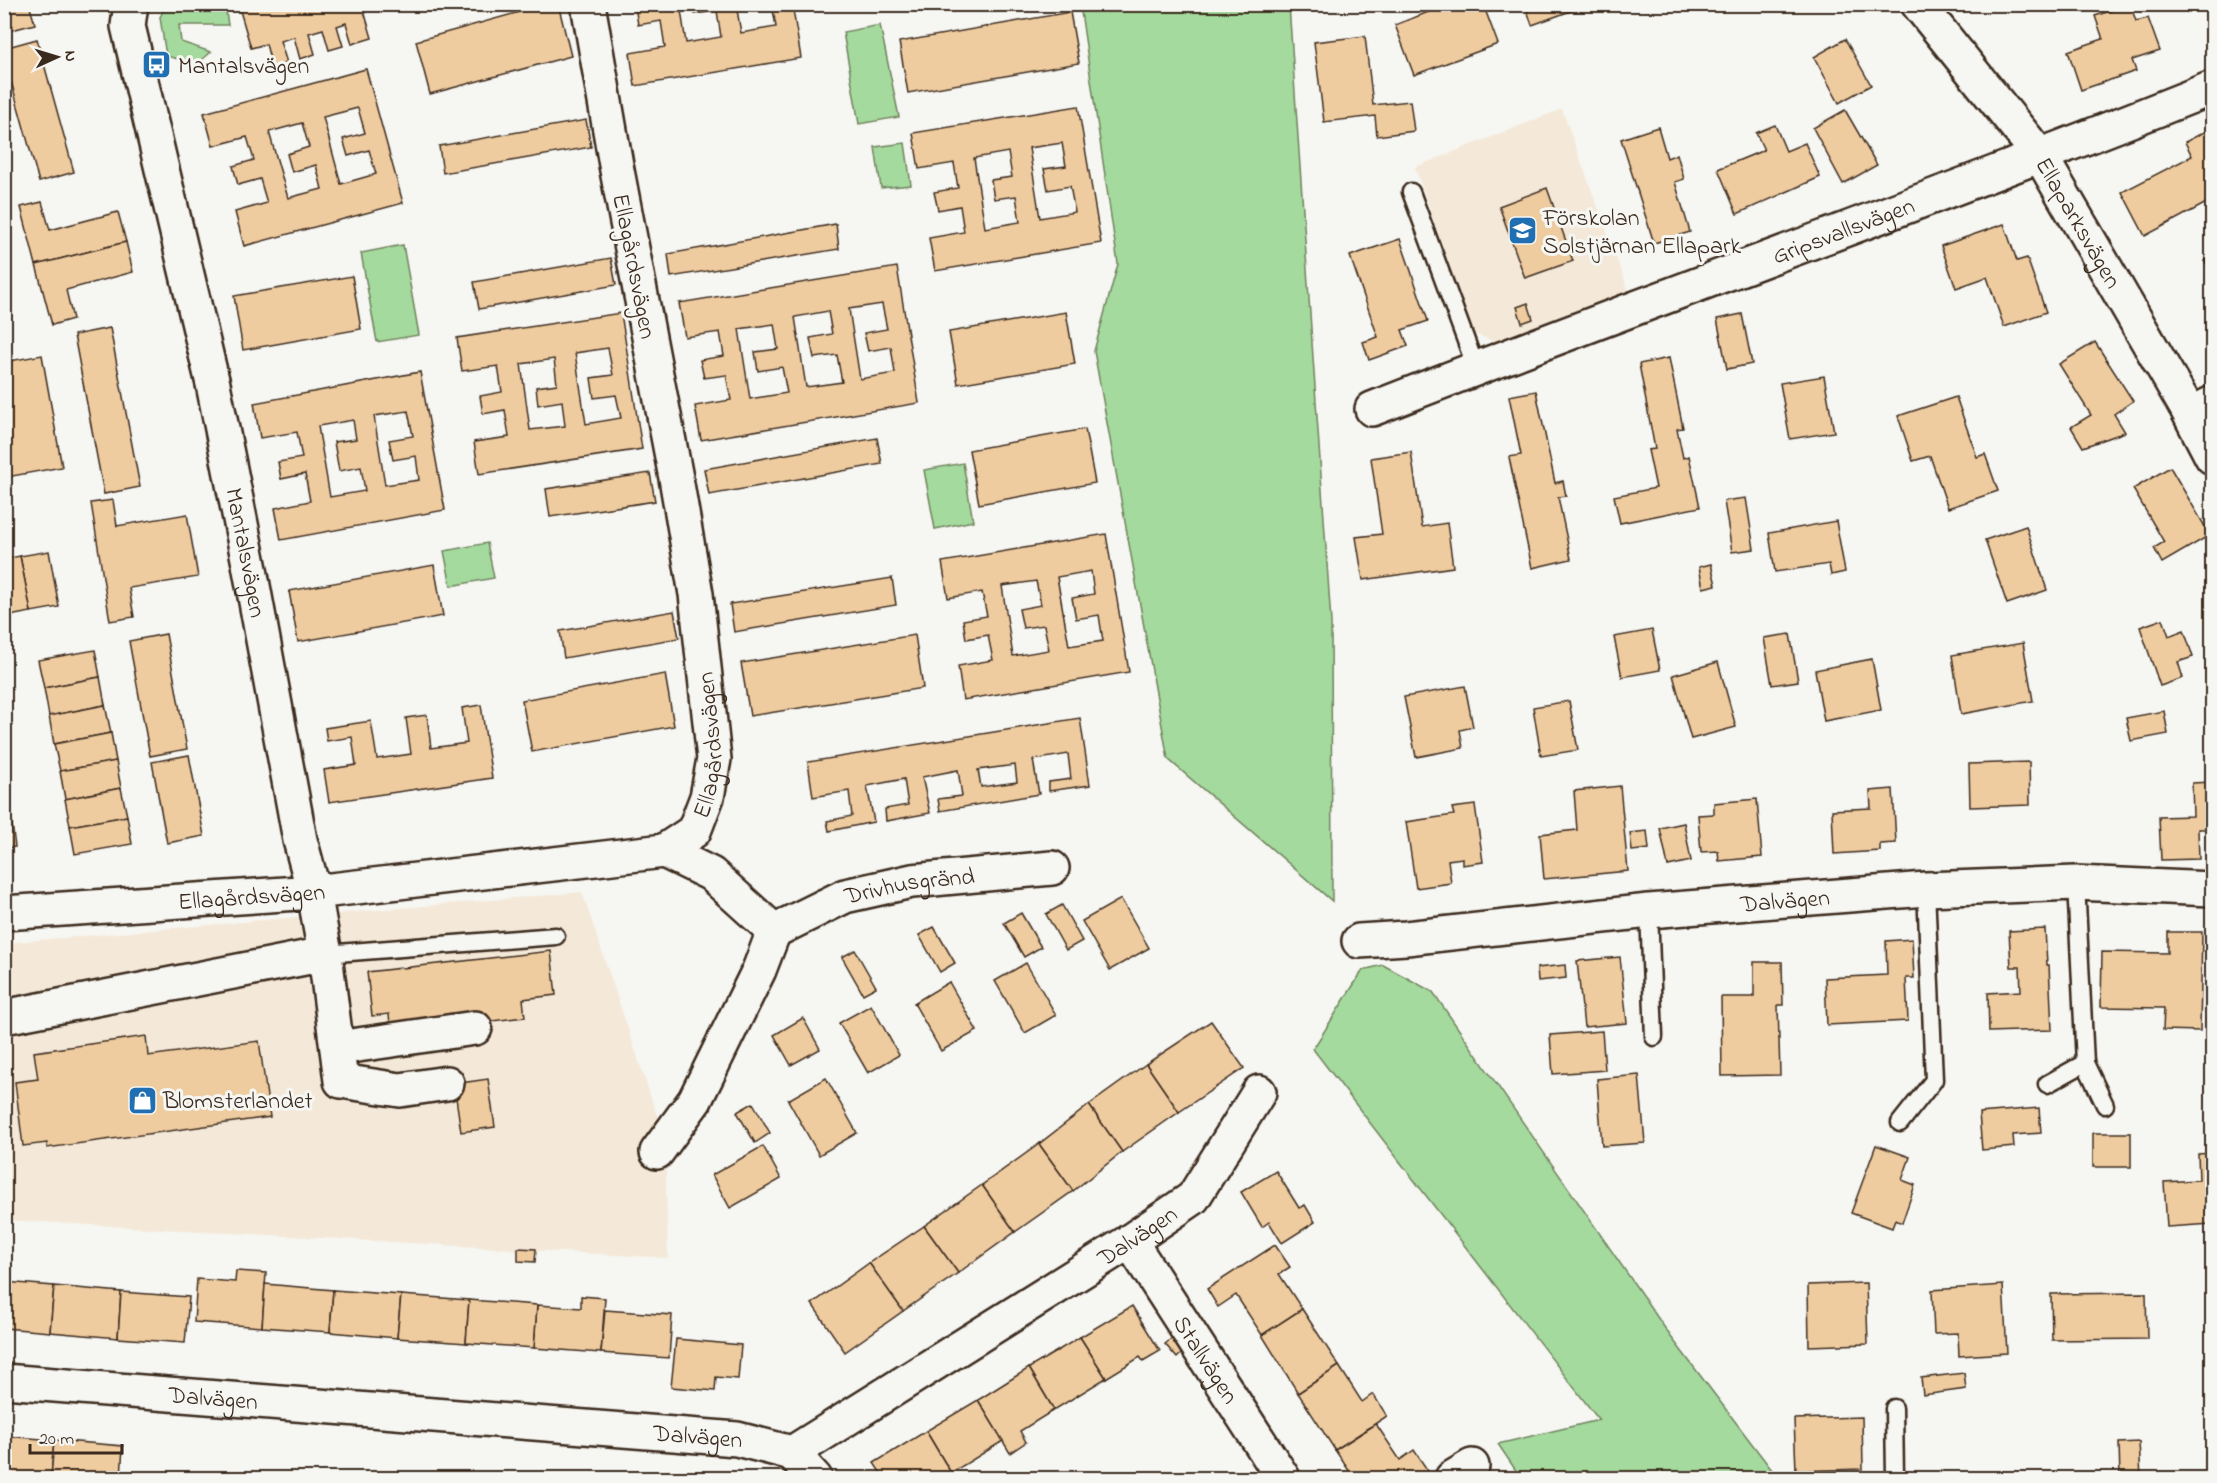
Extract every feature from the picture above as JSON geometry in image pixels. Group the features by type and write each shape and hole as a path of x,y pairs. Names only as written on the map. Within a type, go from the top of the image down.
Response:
{"street":[{"name":"Mantalsvägen","path":"131,4 128,26 213,384 300,840 314,892 325,954 341,1081 400,1090 447,1083"},
{"name":"Ellagårdsvägen","path":"4,913 314,892 664,851 694,831 707,797 714,759 696,594 588,4"},
{"name":"Ellaparksvägen","path":"1918,4 2041,157 2199,401 2212,457"},
{"name":"Gripsvallsvägen","path":"1372,409 2041,157 2212,88"},
{"path":"657,1152 695,1100 759,970 774,931 711,874 664,851"},
{"name":"Drivhusgränd","path":"774,931 844,896 912,881 1052,868"},
{"name":"Dalvägen","path":"1359,941 1406,938 1649,911 1926,889 2076,883 2212,889"},
{"path":"4,1017 325,954"},
{"path":"337,1048 475,1028"},
{"name":"Dalvägen","path":"4,1381 737,1439 792,1454 1130,1241 1193,1198 1259,1092"},
{"name":"Stallvägen","path":"1130,1241 1283,1479"},
{"path":"792,1454 815,1479"}],"lane":[{"path":"1411,192 1476,368"},
{"path":"2076,883 2085,1064 2104,1105"},
{"path":"1900,1123 1934,1080 1926,889"},
{"path":"1649,911 1654,1037"},
{"path":"325,954 556,936"},
{"path":"2047,1084 2085,1064"},
{"path":"1894,1408 1895,1479"}],"shaded area":[{"name":"Förskolan Solstjärnan Ellapark","path":"1562,109 1630,295 1501,344 1472,333 1415,167"},
{"path":"582,892 665,1139 668,1258 5,1220 4,943"}],"green space":[{"path":"166,5 225,5 228,25 179,25 181,42 211,52 197,64 166,56 160,17"},
{"path":"1080,5 1289,5 1331,622 1332,901 1168,759 1094,351 1118,264"},
{"path":"880,25 899,117 859,124 843,32"},
{"path":"905,143 911,185 881,188 875,147"},
{"path":"403,245 419,335 377,342 361,253"},
{"path":"963,463 973,521 935,529 924,470"},
{"path":"487,543 494,578 451,586 444,551"},
{"path":"1383,965 1433,992 1671,1337 1778,1478 1521,1478 1498,1444 1599,1420 1313,1049 1363,970"}],"building":[{"path":"4,4 29,4 35,24 8,31 4,18"},
{"path":"238,4 362,4 372,38 352,44 346,23 337,26 343,46 329,50 323,29 309,33 315,54 300,59 294,37 280,41 287,63 272,67 266,44 251,48"},
{"path":"548,4 558,4 571,56 430,94 416,41"},
{"path":"680,4 686,43 721,37 717,11 695,14 693,4 736,4 741,33 776,27 772,4 792,4 801,58 635,86 630,53 665,47 661,21 638,25 635,6"},
{"path":"1449,4 1483,4 1498,44 1414,75 1395,25"},
{"path":"1525,4 1590,4 1532,25"},
{"path":"2130,4 2136,21 2148,18 2160,51 2132,60 2136,71 2081,90 2068,51 2103,39 2095,16"},
{"path":"1070,12 1079,63 908,93 899,42"},
{"path":"1365,36 1373,105 1410,101 1414,131 1377,136 1375,116 1324,122 1314,42"},
{"path":"37,39 74,172 39,182 4,56 4,48"},
{"path":"1845,39 1871,85 1839,103 1814,57"},
{"path":"366,69 403,203 244,246 235,212 267,203 260,179 238,185 233,166 254,160 247,137 213,146 204,113","holes":["358,108 365,133 343,139 348,156 369,150 376,174 341,184 323,117","302,123 309,147 287,154 292,172 316,165 322,189 288,198 269,132"]},
{"path":"1078,106 1101,243 935,271 929,238 964,232 960,206 938,210 934,192 958,188 954,163 919,169 913,133","holes":["1062,143 1066,166 1044,169 1048,190 1070,186 1075,212 1040,218 1029,148","1008,152 1012,177 991,180 994,199 1016,196 1020,222 985,228 974,158"]},
{"path":"1845,110 1877,165 1843,184 1813,128"},
{"path":"586,120 591,147 443,173 439,146"},
{"path":"1775,125 1786,151 1805,143 1820,177 1737,214 1718,169 1764,150 1756,133"},
{"path":"1658,127 1667,158 1677,154 1684,179 1675,182 1690,232 1654,243 1621,139"},
{"path":"2210,129 2212,134 2212,200 2145,236 2122,192 2192,156 2185,142"},
{"path":"1547,188 1573,261 1525,278 1499,206"},
{"path":"42,202 50,230 118,212 126,242 36,265 21,207"},
{"path":"836,224 839,249 671,277 668,254"},
{"path":"2004,224 2017,261 2027,258 2046,312 2004,327 1987,277 1956,288 1941,246"},
{"path":"1400,239 1428,321 1402,330 1408,346 1369,360 1363,342 1378,337 1350,256"},
{"path":"126,242 133,272 66,290 73,319 52,325 36,265"},
{"path":"2212,255 2212,273 2204,261"},
{"path":"611,258 616,285 479,309 474,282"},
{"path":"897,267 919,403 701,440 695,406 731,400 726,375 704,378 700,360 724,356 720,332 685,337 679,303","holes":["882,304 887,329 864,333 868,351 891,347 895,373 860,379 849,309","828,311 832,334 810,338 814,358 837,355 842,382 806,387 795,317","774,324 778,349 755,352 758,371 782,367 787,393 750,399 739,329"]},
{"path":"352,276 361,329 243,350 234,296"},
{"path":"1528,303 1533,319 1522,323 1517,307"},
{"path":"1066,312 1075,364 958,384 949,332"},
{"path":"621,313 642,449 479,474 474,442 509,437 505,410 483,414 480,396 502,392 498,366 462,371 457,338","holes":["608,348 613,375 591,378 594,398 616,395 621,418 586,424 575,353","554,359 557,384 536,387 538,405 562,401 565,426 530,430 521,364"]},
{"path":"1742,314 1752,364 1727,369 1717,319"},
{"path":"110,328 140,487 104,494 74,335"},
{"path":"2095,342 2133,401 2114,414 2125,432 2083,447 2071,427 2091,415 2059,364"},
{"path":"42,355 62,467 7,477 4,463 4,362"},
{"path":"1669,358 1683,428 1677,429 1683,458 1689,456 1700,507 1620,523 1614,496 1656,488 1648,450 1655,449 1639,364"},
{"path":"420,372 445,510 281,540 275,508 310,501 305,474 281,479 278,462 302,458 297,432 260,438 254,403","holes":["408,411 413,436 389,440 393,460 416,456 419,480 385,485 374,416","353,420 356,439 334,442 339,471 361,467 365,491 330,497 318,426"]},
{"path":"1824,376 1834,432 1790,439 1780,383"},
{"path":"1536,391 1555,483 1563,481 1566,496 1558,497 1571,559 1532,568 1509,457 1521,455 1509,396"},
{"path":"1956,397 1977,457 1985,454 1998,491 1948,508 1930,456 1913,461 1898,416"},
{"path":"1085,429 1095,483 979,504 969,450"},
{"path":"877,438 882,464 709,495 704,469"},
{"path":"1411,452 1422,527 1447,523 1453,567 1363,580 1356,537 1382,534 1371,458"},
{"path":"2170,467 2210,535 2162,563 2154,548 2164,542 2133,489"},
{"path":"650,473 655,501 550,517 546,489"},
{"path":"1746,498 1754,549 1732,552 1724,501"},
{"path":"113,500 117,526 187,514 198,577 129,588 134,617 110,621 91,503"},
{"path":"1836,521 1845,572 1831,575 1829,564 1775,572 1769,533"},
{"path":"2026,526 2047,590 2007,604 1985,540"},
{"path":"1106,534 1129,672 963,700 958,666 993,660 988,635 966,639 963,620 987,616 982,592 948,598 942,562","holes":["1091,571 1094,594 1072,598 1076,619 1099,615 1103,641 1069,646 1057,577","1036,581 1041,605 1019,609 1023,628 1044,625 1049,650 1013,656 1002,586"]},
{"path":"49,551 59,607 31,612 20,556"},
{"path":"20,556 31,612 4,617 4,559"},
{"path":"1711,564 1716,585 1703,588 1699,567"},
{"path":"434,565 443,616 298,642 289,591"},
{"path":"892,578 896,605 734,632 730,604"},
{"path":"674,611 679,638 564,658 560,631"},
{"path":"2163,619 2169,636 2184,630 2193,657 2178,662 2183,678 2160,686 2140,627"},
{"path":"1652,630 1660,670 1622,677 1614,637"},
{"path":"166,634 187,749 150,756 129,641"},
{"path":"1790,634 1798,681 1772,685 1764,638"},
{"path":"915,635 923,688 750,716 741,663"},
{"path":"2023,643 2033,701 1961,714 1952,655"},
{"path":"95,650 100,677 44,688 38,660"},
{"path":"1872,659 1881,710 1824,721 1815,670"},
{"path":"1718,662 1736,727 1691,739 1673,675"},
{"path":"665,674 674,726 532,752 522,700"},
{"path":"100,677 105,705 49,716 44,688"},
{"path":"1465,686 1473,727 1460,730 1463,748 1416,757 1404,697"},
{"path":"1569,701 1578,750 1541,756 1533,707"},
{"path":"105,705 111,733 54,744 49,716"},
{"path":"481,705 492,778 329,802 324,770 356,765 352,737 327,741 325,728 371,721 377,759 411,754 406,718 427,715 431,748 467,743 462,708"},
{"path":"2164,711 2168,734 2131,741 2126,718"},
{"path":"1080,718 1090,785 1049,791 1049,782 1071,779 1068,754 1033,760 1039,794 940,811 938,799 962,796 958,770 922,777 930,813 886,821 885,809 908,805 904,779 867,786 874,822 829,831 827,821 852,816 849,791 813,797 808,762","holes":["1015,765 1017,782 981,787 978,770"]},
{"path":"111,733 116,761 60,771 54,744"},
{"path":"189,755 204,836 167,843 152,762"},
{"path":"116,761 121,788 65,799 60,771"},
{"path":"2029,762 2030,805 1970,807 1969,764"},
{"path":"2212,782 2212,829 2198,829 2199,859 2161,860 2159,817 2193,816 2192,783"},
{"path":"1620,786 1628,871 1544,879 1540,834 1577,830 1574,791"},
{"path":"121,788 127,816 70,826 65,799"},
{"path":"1893,789 1896,843 1880,844 1880,851 1834,854 1832,810 1871,808 1870,791"},
{"path":"1757,799 1762,857 1719,861 1718,851 1701,852 1698,815 1714,814 1714,803"},
{"path":"1475,805 1483,862 1462,865 1462,858 1448,860 1451,883 1416,888 1406,822 1454,815 1452,808"},
{"path":"11,816 15,847 4,848 4,817"},
{"path":"127,816 132,844 75,854 70,826"},
{"path":"1684,823 1691,861 1668,866 1660,828"},
{"path":"1647,831 1649,849 1632,851 1630,833"},
{"path":"1121,899 1149,948 1110,970 1082,921"},
{"path":"1062,905 1082,941 1066,950 1046,914"},
{"path":"1021,913 1041,947 1024,957 1004,923"},
{"path":"934,927 955,963 940,972 919,935"},
{"path":"2045,929 2052,1030 1989,1032 1988,993 2021,991 2020,967 2011,967 2009,931"},
{"path":"2168,932 2202,932 2200,1031 2163,1030 2164,1008 2101,1007 2102,952 2168,953"},
{"path":"1912,939 1914,978 1906,978 1908,1021 1827,1025 1825,978 1887,975 1886,941"},
{"path":"855,950 876,987 863,994 842,957"},
{"path":"551,951 556,995 523,999 525,1017 391,1033 389,1014 372,1016 367,972"},
{"path":"1620,957 1627,1023 1584,1027 1577,961"},
{"path":"1754,962 1782,962 1783,1005 1778,1005 1780,1075 1722,1076 1721,997 1754,997"},
{"path":"1026,963 1056,1015 1025,1033 995,981"},
{"path":"1565,965 1566,978 1538,981 1537,968"},
{"path":"949,982 977,1031 941,1051 914,1003"},
{"path":"871,1005 899,1055 868,1073 839,1023"},
{"path":"803,1018 820,1049 791,1065 774,1035"},
{"path":"1211,1021 1244,1068 1179,1112 1146,1064"},
{"path":"1602,1031 1605,1070 1553,1074 1550,1035"},
{"name":"Blomsterlandet","path":"146,1036 148,1056 259,1041 270,1117 47,1148 47,1143 23,1146 15,1082 38,1079 34,1052"},
{"path":"1146,1064 1179,1112 1122,1152 1089,1105"},
{"path":"1639,1075 1645,1143 1602,1146 1597,1079"},
{"path":"826,1078 857,1133 819,1155 788,1100"},
{"path":"488,1079 495,1127 461,1132 454,1084"},
{"path":"753,1103 770,1133 755,1143 737,1112"},
{"path":"1089,1105 1122,1152 1073,1191 1039,1144"},
{"path":"2039,1108 2041,1133 2013,1135 2014,1147 1982,1150 1979,1113"},
{"path":"2093,1133 2131,1133 2131,1167 2093,1167"},
{"path":"1039,1144 1073,1191 1015,1232 982,1185"},
{"path":"1876,1145 1910,1157 1902,1180 1915,1185 1902,1223 1895,1220 1892,1228 1851,1213"},
{"path":"763,1146 781,1179 730,1208 712,1175"},
{"path":"2212,1153 2212,1224 2167,1227 2164,1182 2199,1180 2198,1154"},
{"path":"1276,1171 1299,1208 1305,1205 1315,1222 1282,1243 1269,1222 1262,1227 1241,1192"},
{"path":"982,1185 1015,1232 958,1273 924,1226"},
{"path":"924,1226 958,1273 903,1311 869,1263"},
{"path":"1275,1245 1290,1267 1279,1274 1302,1309 1262,1335 1236,1295 1218,1307 1207,1289"},
{"path":"518,1248 536,1249 535,1262 518,1261"},
{"path":"869,1263 903,1311 845,1352 812,1304"},
{"path":"236,1271 266,1273 262,1327 194,1322 197,1279 235,1282"},
{"path":"4,1282 54,1286 50,1332 4,1328"},
{"path":"1866,1283 1868,1344 1809,1346 1808,1285"},
{"path":"265,1284 333,1290 330,1332 262,1327"},
{"path":"2003,1285 2007,1353 1959,1356 1958,1333 1934,1334 1932,1290"},
{"path":"54,1286 121,1292 118,1338 50,1332"},
{"path":"333,1290 401,1295 397,1338 330,1332"},
{"path":"121,1292 189,1297 185,1343 118,1338"},
{"path":"2146,1293 2147,1339 2052,1340 2051,1294"},
{"path":"401,1295 469,1300 466,1343 397,1338"},
{"path":"581,1296 605,1298 601,1353 534,1348 537,1305 581,1308"},
{"path":"469,1300 537,1305 534,1348 466,1343"},
{"path":"1132,1306 1160,1351 1143,1361 1140,1357 1106,1378 1080,1337"},
{"path":"1302,1309 1339,1366 1298,1393 1262,1335"},
{"path":"605,1310 672,1315 669,1358 601,1353"},
{"path":"1080,1337 1106,1378 1054,1410 1029,1368"},
{"path":"1174,1337 1185,1350 1177,1358 1165,1344"},
{"path":"676,1339 741,1345 738,1379 716,1377 715,1391 671,1387"},
{"path":"1339,1366 1362,1402 1373,1394 1387,1416 1335,1450 1298,1393"},
{"path":"1029,1368 1054,1410 1020,1431 1026,1442 1010,1453 978,1400"},
{"path":"1964,1373 1966,1389 1923,1395 1921,1378"},
{"path":"978,1400 1003,1441 951,1473 926,1431"},
{"path":"1862,1417 1863,1469 1796,1471 1794,1419"},
{"path":"1376,1424 1400,1460 1414,1450 1428,1471 1417,1478 1354,1478 1335,1450"},
{"path":"926,1431 951,1473 942,1478 884,1478 874,1463"},
{"path":"4,1436 54,1440 51,1478 4,1478"},
{"path":"54,1440 123,1446 121,1478 51,1478"},
{"path":"2139,1442 2141,1478 2120,1478 2119,1443"}],"place":[{"name":"Mantalsvägen","path":"157,65"},
{"name":"Förskolan Solstjärnan Ellapark","path":"1522,231"},
{"name":"Blomsterlandet","path":"142,1100"}]}
